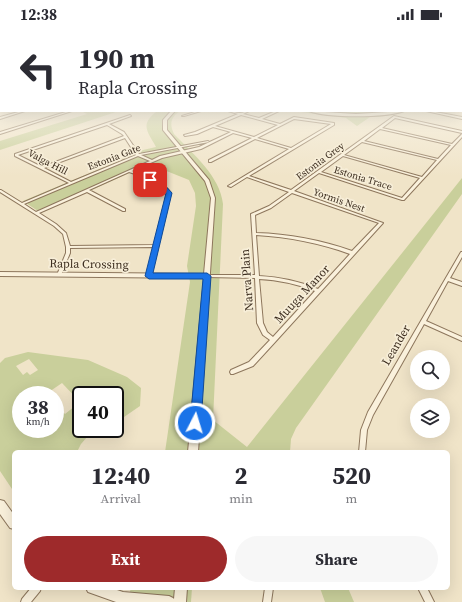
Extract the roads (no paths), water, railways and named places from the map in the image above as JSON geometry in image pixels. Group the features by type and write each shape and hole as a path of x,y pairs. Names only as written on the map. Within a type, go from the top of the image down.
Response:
{"street":[{"path":"0,133 33,123"},
{"path":"165,123 164,127 167,134 207,182 213,198 193,450"},
{"path":"185,135 196,133 220,123"},
{"path":"273,123 281,125"},
{"path":"210,161 285,123"},
{"path":"230,186 333,124 325,123"},
{"name":"Estonia Grey","path":"253,214 270,207 387,123"},
{"name":"Estonia Grey","path":"421,123 462,132"},
{"path":"107,124 120,130 138,155 152,161"},
{"name":"Valga Hill","path":"72,183 16,155 107,124"},
{"path":"213,126 291,149"},
{"path":"380,128 453,145"},
{"name":"Estonia Gate","path":"22,204 138,155 200,148 233,132"},
{"path":"342,156 423,178 462,136"},
{"path":"42,168 126,137"},
{"name":"Estonia Gate","path":"180,150 216,140"},
{"path":"362,141 439,160"},
{"path":"36,213 129,171 180,150"},
{"path":"129,171 161,185 169,193 149,276"},
{"name":"Estonia Trace","path":"318,172 403,199 423,178"},
{"name":"Yormis Nest","path":"246,176 381,223"},
{"path":"86,190 124,210"},
{"path":"0,191 36,213 65,234 68,247 66,261 59,275"},
{"name":"Narva Plain","path":"253,214 260,323 262,330 267,336 274,340"},
{"name":"Muuga Manor","path":"233,372 251,364 381,223"},
{"path":"255,234 299,238 353,253"},
{"path":"68,247 156,246"},
{"name":"Leander","path":"362,450 364,430 370,414 462,253"},
{"name":"Rapla Crossing","path":"0,274 257,276 291,280 319,291"},
{"path":"447,279 462,284"},
{"path":"423,322 462,340"},
{"path":"0,505 12,521"},
{"path":"25,602 35,590"},
{"path":"98,590 122,598 169,602"},
{"path":"180,602 181,590"},
{"path":"266,602 269,590"},
{"path":"423,590 430,602"}]}
